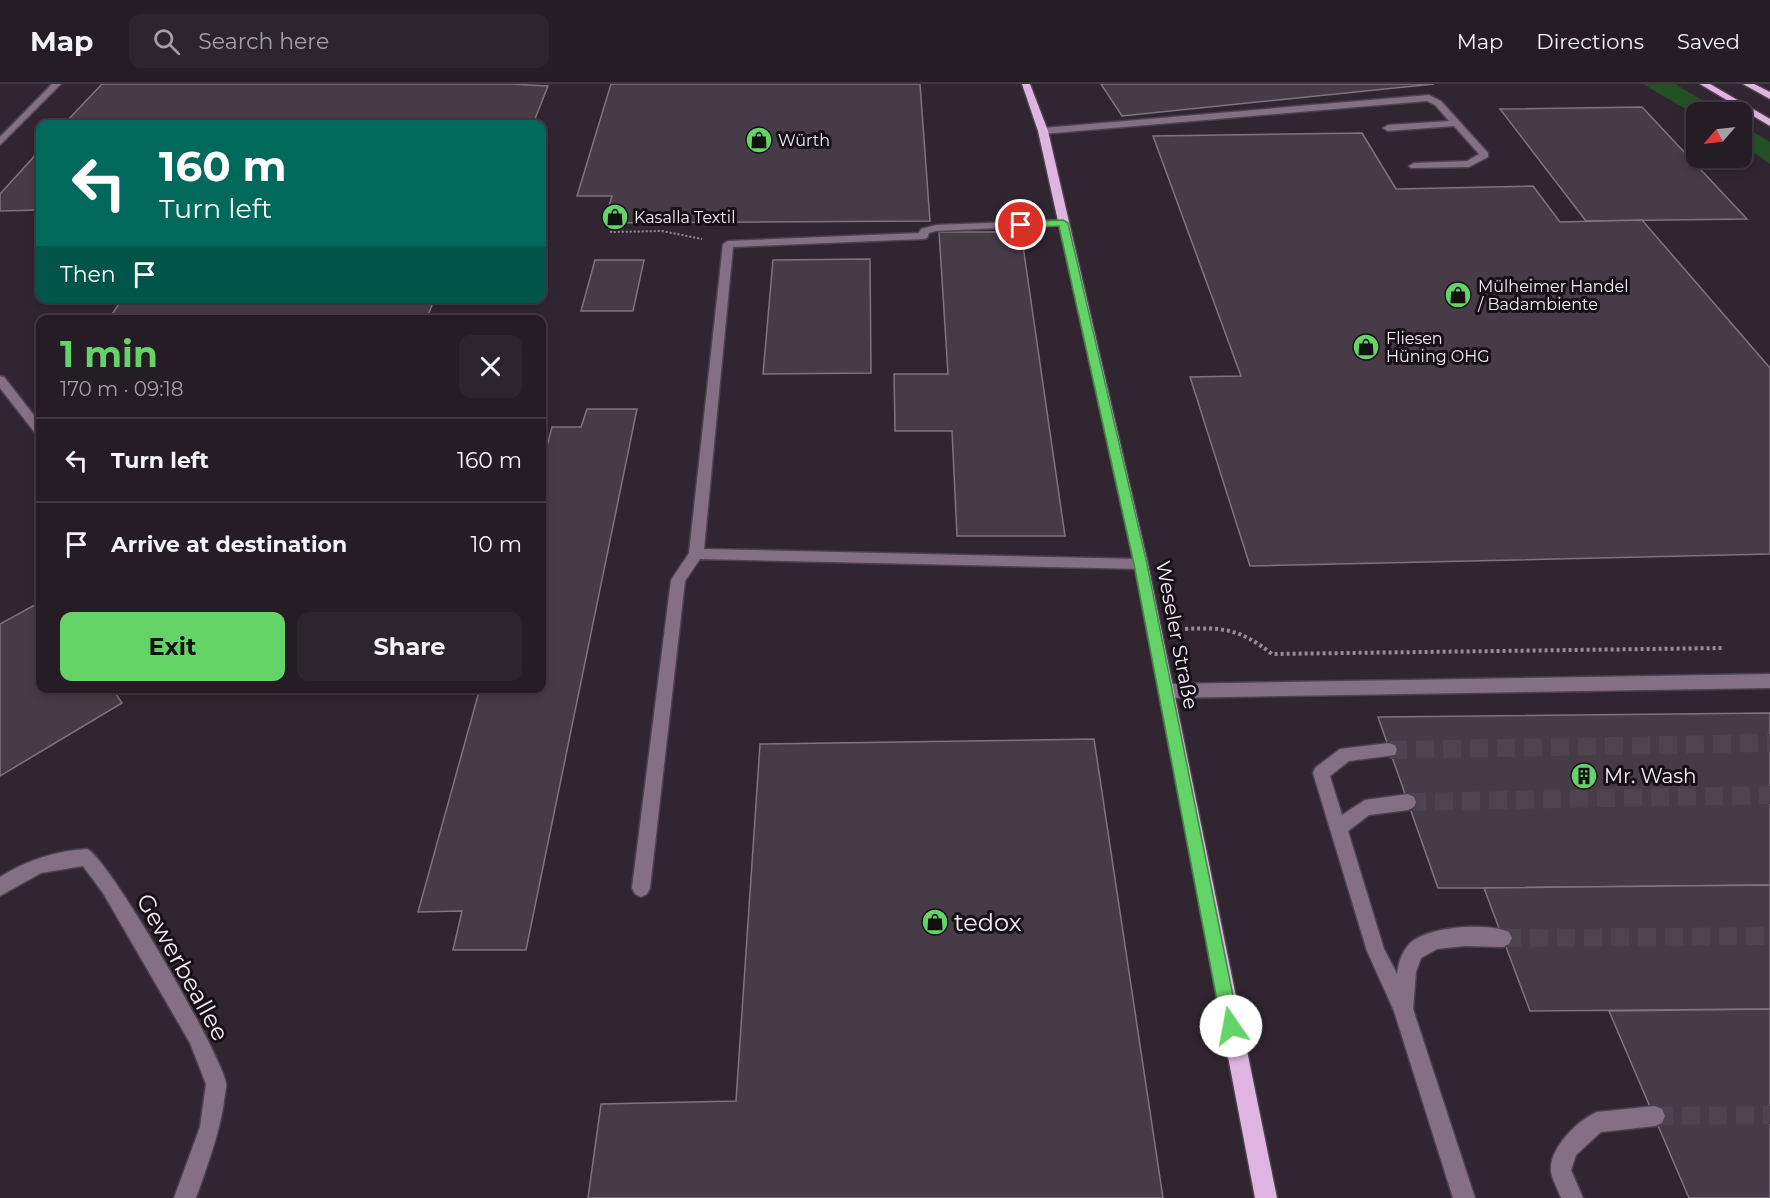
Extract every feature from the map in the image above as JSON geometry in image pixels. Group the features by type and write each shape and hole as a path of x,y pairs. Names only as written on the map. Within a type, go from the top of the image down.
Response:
{"main road":[{"name":"Weseler Straße","path":"1026,84 1043,131 1141,564 1266,1198"},
{"path":"1704,84 1770,123"},
{"path":"1747,84 1770,96"}],"street":[{"path":"0,142 57,84"},
{"path":"1043,131 1430,98 1438,103 1485,156 1469,164 1414,166"},
{"path":"1388,128 1456,123"},
{"path":"641,888 678,580 696,554 728,244 923,236 926,231 936,228 1063,223"},
{"path":"0,380 36,426"},
{"path":"696,554 1141,564"},
{"path":"1166,691 1770,681"},
{"path":"1389,750 1346,754 1321,774 1376,951 1403,1009 1464,1198"},
{"path":"1337,829 1365,808 1408,802"},
{"name":"Gewerbeallee","path":"0,887 18,875 57,859 87,857 109,887 197,1037 216,1084 210,1127 185,1198"},
{"path":"1403,1009 1409,959 1420,946 1448,937 1503,938"},
{"path":"1572,1198 1561,1170 1567,1149 1597,1122 1654,1116"}],"path":[{"path":"613,223 611,232 662,231 728,244"},
{"path":"1154,631 1228,627 1253,639 1272,654 1734,648"}],"green space":[{"path":"1643,84 1675,84 1705,102 1686,102 1686,109"},
{"path":"1752,131 1770,142 1770,164 1752,151"}],"building":[{"path":"102,84 511,84 548,86 535,120 68,120"},
{"name":"Würth","path":"611,84 920,84 930,221 604,223 612,196 577,196"},
{"path":"1101,84 1434,84 1122,116"},
{"path":"1642,107 1686,154 1686,168 1699,168 1747,219 1586,221 1500,109"},
{"name":"Mülheimer Handel / Badambiente","path":"1362,133 1396,189 1533,186 1560,222 1642,220 1770,368 1770,554 1250,566 1190,377 1241,376 1153,136"},
{"path":"36,154 36,210 0,211 0,194"},
{"path":"939,232 1021,232 1065,536 957,536 952,431 895,431 894,374 948,374"},
{"path":"870,259 871,373 763,374 773,260"},
{"path":"595,260 644,260 633,311 581,311"},
{"path":"120,303 433,303 428,315 111,315"},
{"path":"587,409 637,409 526,950 453,950 462,911 418,912 479,693 546,693 546,450 552,427 581,427"},
{"path":"36,604 36,693 115,693 122,703 0,776 0,624"},
{"name":"Mr. Wash","path":"1770,713 1770,885 1484,888 1438,888 1378,717"},
{"name":"tedox","path":"1094,739 1163,1198 588,1198 601,1104 736,1101 760,744"},
{"path":"1770,885 1770,1009 1530,1011 1484,888"},
{"path":"1770,1009 1770,1198 1689,1198 1609,1011"}],"tunnel":[{"path":"1389,750 1770,743"},
{"path":"1408,802 1770,795"},
{"path":"1503,938 1770,936"},
{"path":"1655,1116 1770,1115"}],"place":[{"name":"Würth","path":"759,140"},
{"name":"Kasalla Textil","path":"615,217"},
{"name":"Mülheimer Handel / Badambiente","path":"1458,295"},
{"name":"Fliesen Hüning OHG","path":"1366,347"},
{"name":"Mr. Wash","path":"1584,776"},
{"name":"tedox","path":"935,922"}],"route":[{"path":"1021,225 1063,223 1141,564 1231,1026"}]}
